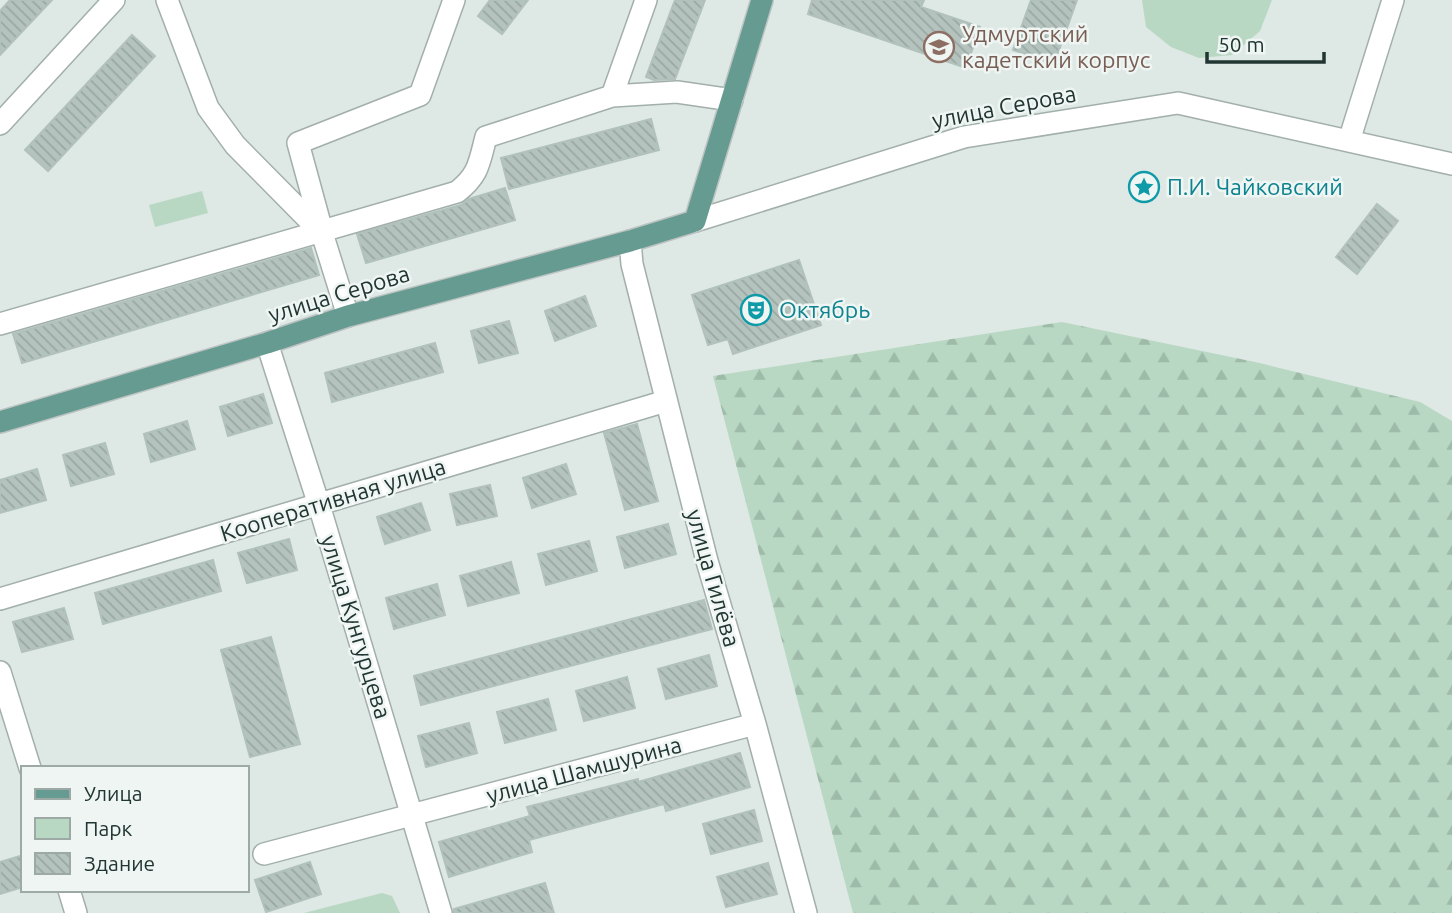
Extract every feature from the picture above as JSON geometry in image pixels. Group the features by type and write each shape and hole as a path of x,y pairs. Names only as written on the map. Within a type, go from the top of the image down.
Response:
{"main road":[{"path":"695,221 762,0"},
{"name":"улица Серова","path":"0,422 267,343 348,316 630,241 695,221"}],"street":[{"path":"0,124 114,0"},
{"path":"167,0 208,108 235,145 322,233"},
{"path":"348,316 298,143 419,95 454,0"},
{"path":"612,96 646,0"},
{"path":"1349,141 1393,0"},
{"path":"0,324 457,192 472,181 486,137 612,96 677,92 732,100"},
{"name":"улица Серова","path":"695,221 964,137 1178,103 1452,164"},
{"name":"улица Гилёва","path":"630,241 632,264 707,561 806,913"},
{"name":"улица Кунгурцева","path":"267,343 319,505 441,913"},
{"name":"Кооперативная улица","path":"0,599 666,401"},
{"path":"0,672 29,766"},
{"name":"улица Шамшурина","path":"264,854 755,724"},
{"path":"70,892 76,913"}],"green space":[{"path":"1142,0 1272,0 1260,31 1232,55 1199,58 1171,47 1146,27"},
{"path":"202,191 208,213 155,227 149,205"},
{"path":"1062,322 1255,362 1420,402 1452,421 1452,913 853,913 713,376"},
{"path":"382,893 392,896 400,913 304,913"}],"building":[{"path":"10,0 52,0 0,55 0,11"},
{"path":"490,0 528,0 502,34 478,16"},
{"path":"675,0 705,0 675,79 654,80 646,77"},
{"name":"Удмуртский кадетский корпус","path":"812,0 924,0 921,7 980,27 966,68 808,14"},
{"path":"1031,0 1077,0 1054,64 1013,50"},
{"path":"132,35 155,56 48,171 25,150"},
{"path":"651,119 659,150 509,189 501,158"},
{"path":"505,188 515,220 366,263 357,234 461,205 469,199"},
{"path":"1377,204 1398,221 1357,274 1336,257"},
{"path":"311,248 319,275 22,363 13,334"},
{"name":"Октябрь","path":"799,260 821,325 733,354 728,339 708,345 692,295"},
{"path":"585,296 596,326 555,341 545,311"},
{"path":"509,321 518,353 479,363 471,331"},
{"path":"435,343 443,372 332,402 325,373"},
{"path":"263,394 272,423 228,436 220,407"},
{"path":"187,421 195,449 151,462 144,434"},
{"path":"637,424 658,501 625,510 604,433"},
{"path":"105,443 114,474 71,486 63,455"},
{"path":"566,464 576,494 532,508 523,478"},
{"path":"37,469 46,500 0,513 0,480"},
{"path":"490,485 497,516 457,525 450,494"},
{"path":"421,503 430,530 385,544 377,517"},
{"path":"668,524 676,554 625,568 617,537"},
{"path":"289,539 297,570 247,583 238,553"},
{"path":"589,541 597,571 546,585 538,554"},
{"path":"213,560 221,591 103,624 95,593"},
{"path":"511,562 519,593 468,606 460,576"},
{"path":"437,584 445,615 394,629 386,598"},
{"path":"704,600 712,629 421,705 414,676"},
{"path":"64,608 73,639 22,652 13,622"},
{"path":"271,637 300,744 250,757 221,650"},
{"path":"709,655 717,686 666,699 658,669"},
{"path":"627,677 635,708 584,721 576,691"},
{"path":"548,699 556,730 505,743 497,712"},
{"path":"469,723 477,753 426,767 418,736"},
{"path":"740,753 750,787 666,811 664,804 529,840 532,852 449,877 439,842 530,816 527,807 638,779 638,782"},
{"path":"754,810 762,841 711,854 703,824"},
{"path":"21,856 21,888 0,894 0,862"},
{"path":"310,862 321,894 266,912 255,880"},
{"path":"768,863 777,894 726,907 717,877"},
{"path":"545,883 554,913 454,913 454,909"}],"place":[{"name":"Удмуртский кадетский корпус","path":"939,47"},
{"name":"П.И. Чайковский","path":"1144,187"},
{"name":"Октябрь","path":"756,310"}]}
